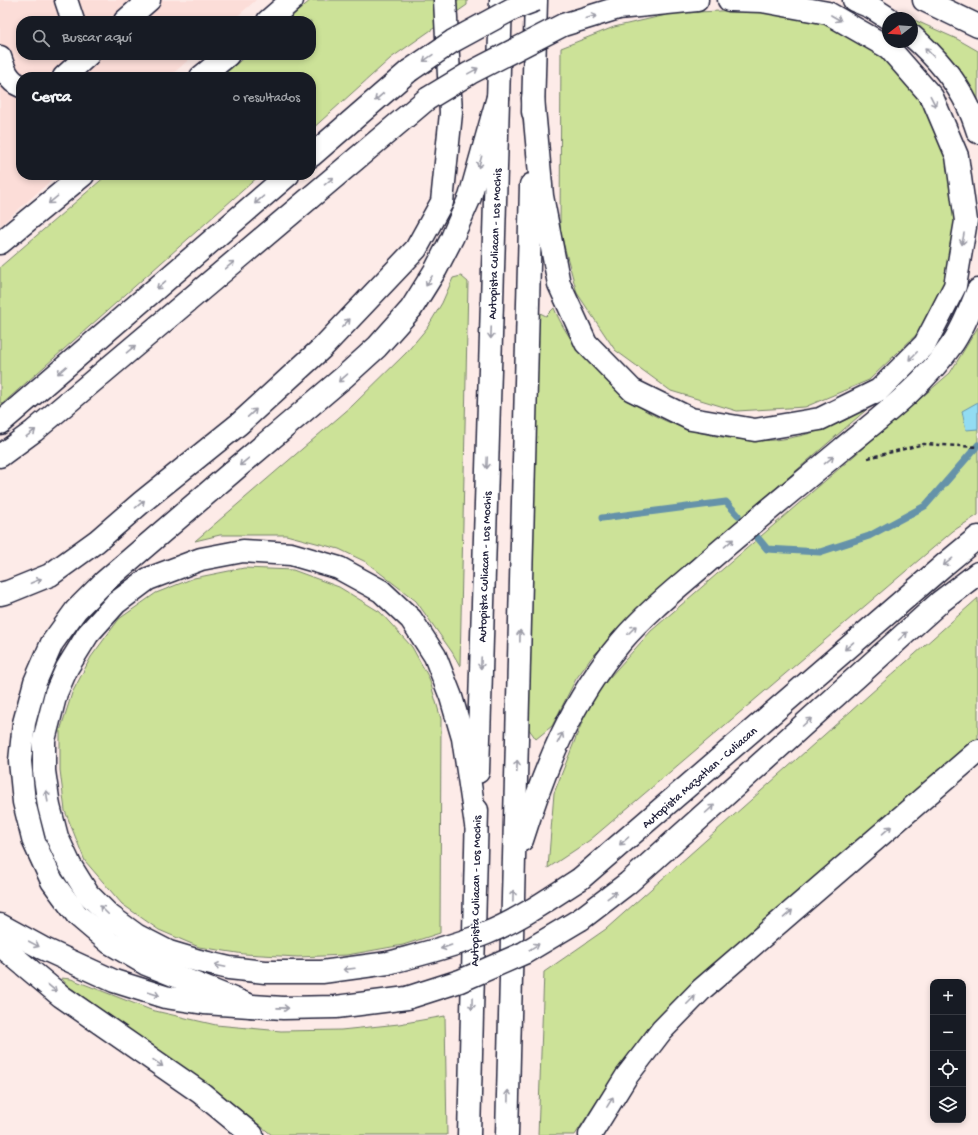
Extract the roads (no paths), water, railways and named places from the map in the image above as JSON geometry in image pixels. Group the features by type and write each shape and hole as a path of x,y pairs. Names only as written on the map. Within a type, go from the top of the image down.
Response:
{"main road":[{"path":"66,0 71,16"},
{"path":"274,16 292,0"},
{"path":"0,594 50,575 97,541 142,502 239,424 322,348 416,249 442,202 451,113 445,0"},
{"name":"Autopista Culiacan - Los Mochis","path":"469,1135 476,825 501,0"},
{"path":"316,152 409,71 453,41 512,9 536,0 507,1135"},
{"path":"0,456 34,431 428,99 476,69 563,25 618,8 697,0"},
{"path":"533,98 542,196 559,284 586,343 632,390 691,419 756,430 820,420 879,390 925,344 952,292 955,286 966,221 957,156 932,96 888,48 828,13 762,1 729,0"},
{"path":"854,0 871,7 882,14"},
{"path":"924,0 978,26"},
{"path":"131,16 145,2"},
{"path":"918,41 928,50 950,75 968,106 978,132"},
{"path":"0,57 4,69 13,83 16,84"},
{"path":"69,72 82,60"},
{"path":"208,72 222,60"},
{"path":"251,1006 146,964 110,943 77,915 52,881 34,842 24,802 20,761 24,723 33,689 52,643 76,610 104,582 344,377 377,347 411,309 436,269 470,198 498,97"},
{"path":"0,243 77,180"},
{"path":"0,423 282,180"},
{"path":"514,866 538,790 556,746 576,705 596,674 621,641 653,609 752,523 900,401 932,369 953,343 970,313 978,290"},
{"name":"Autopista Mazatlan - Culiacan","path":"476,825 463,738 451,697 435,656 411,619 381,591 339,568 290,554 244,550 201,559 148,579 116,603 88,634 67,668 56,692 44,740 44,771 49,806 57,837 70,865 88,894 110,916 136,935 169,952 229,968 265,972 322,972 388,964 441,949 488,932 528,912 580,879 978,537"},
{"path":"0,925 42,948 114,981 165,997 204,1003 283,1008 336,1007 407,998 460,981 524,953 581,919 628,883 940,602 978,573"},
{"path":"590,1135 626,1077 662,1030 702,989 978,751"},
{"path":"0,945 61,996 201,1094 252,1135"}],"water":[{"path":"978,402 978,429 966,430 962,411"}],"waterway":[{"path":"758,538 767,549 820,552 869,536 925,506 978,445"},
{"path":"602,518 726,502 738,515"}]}
